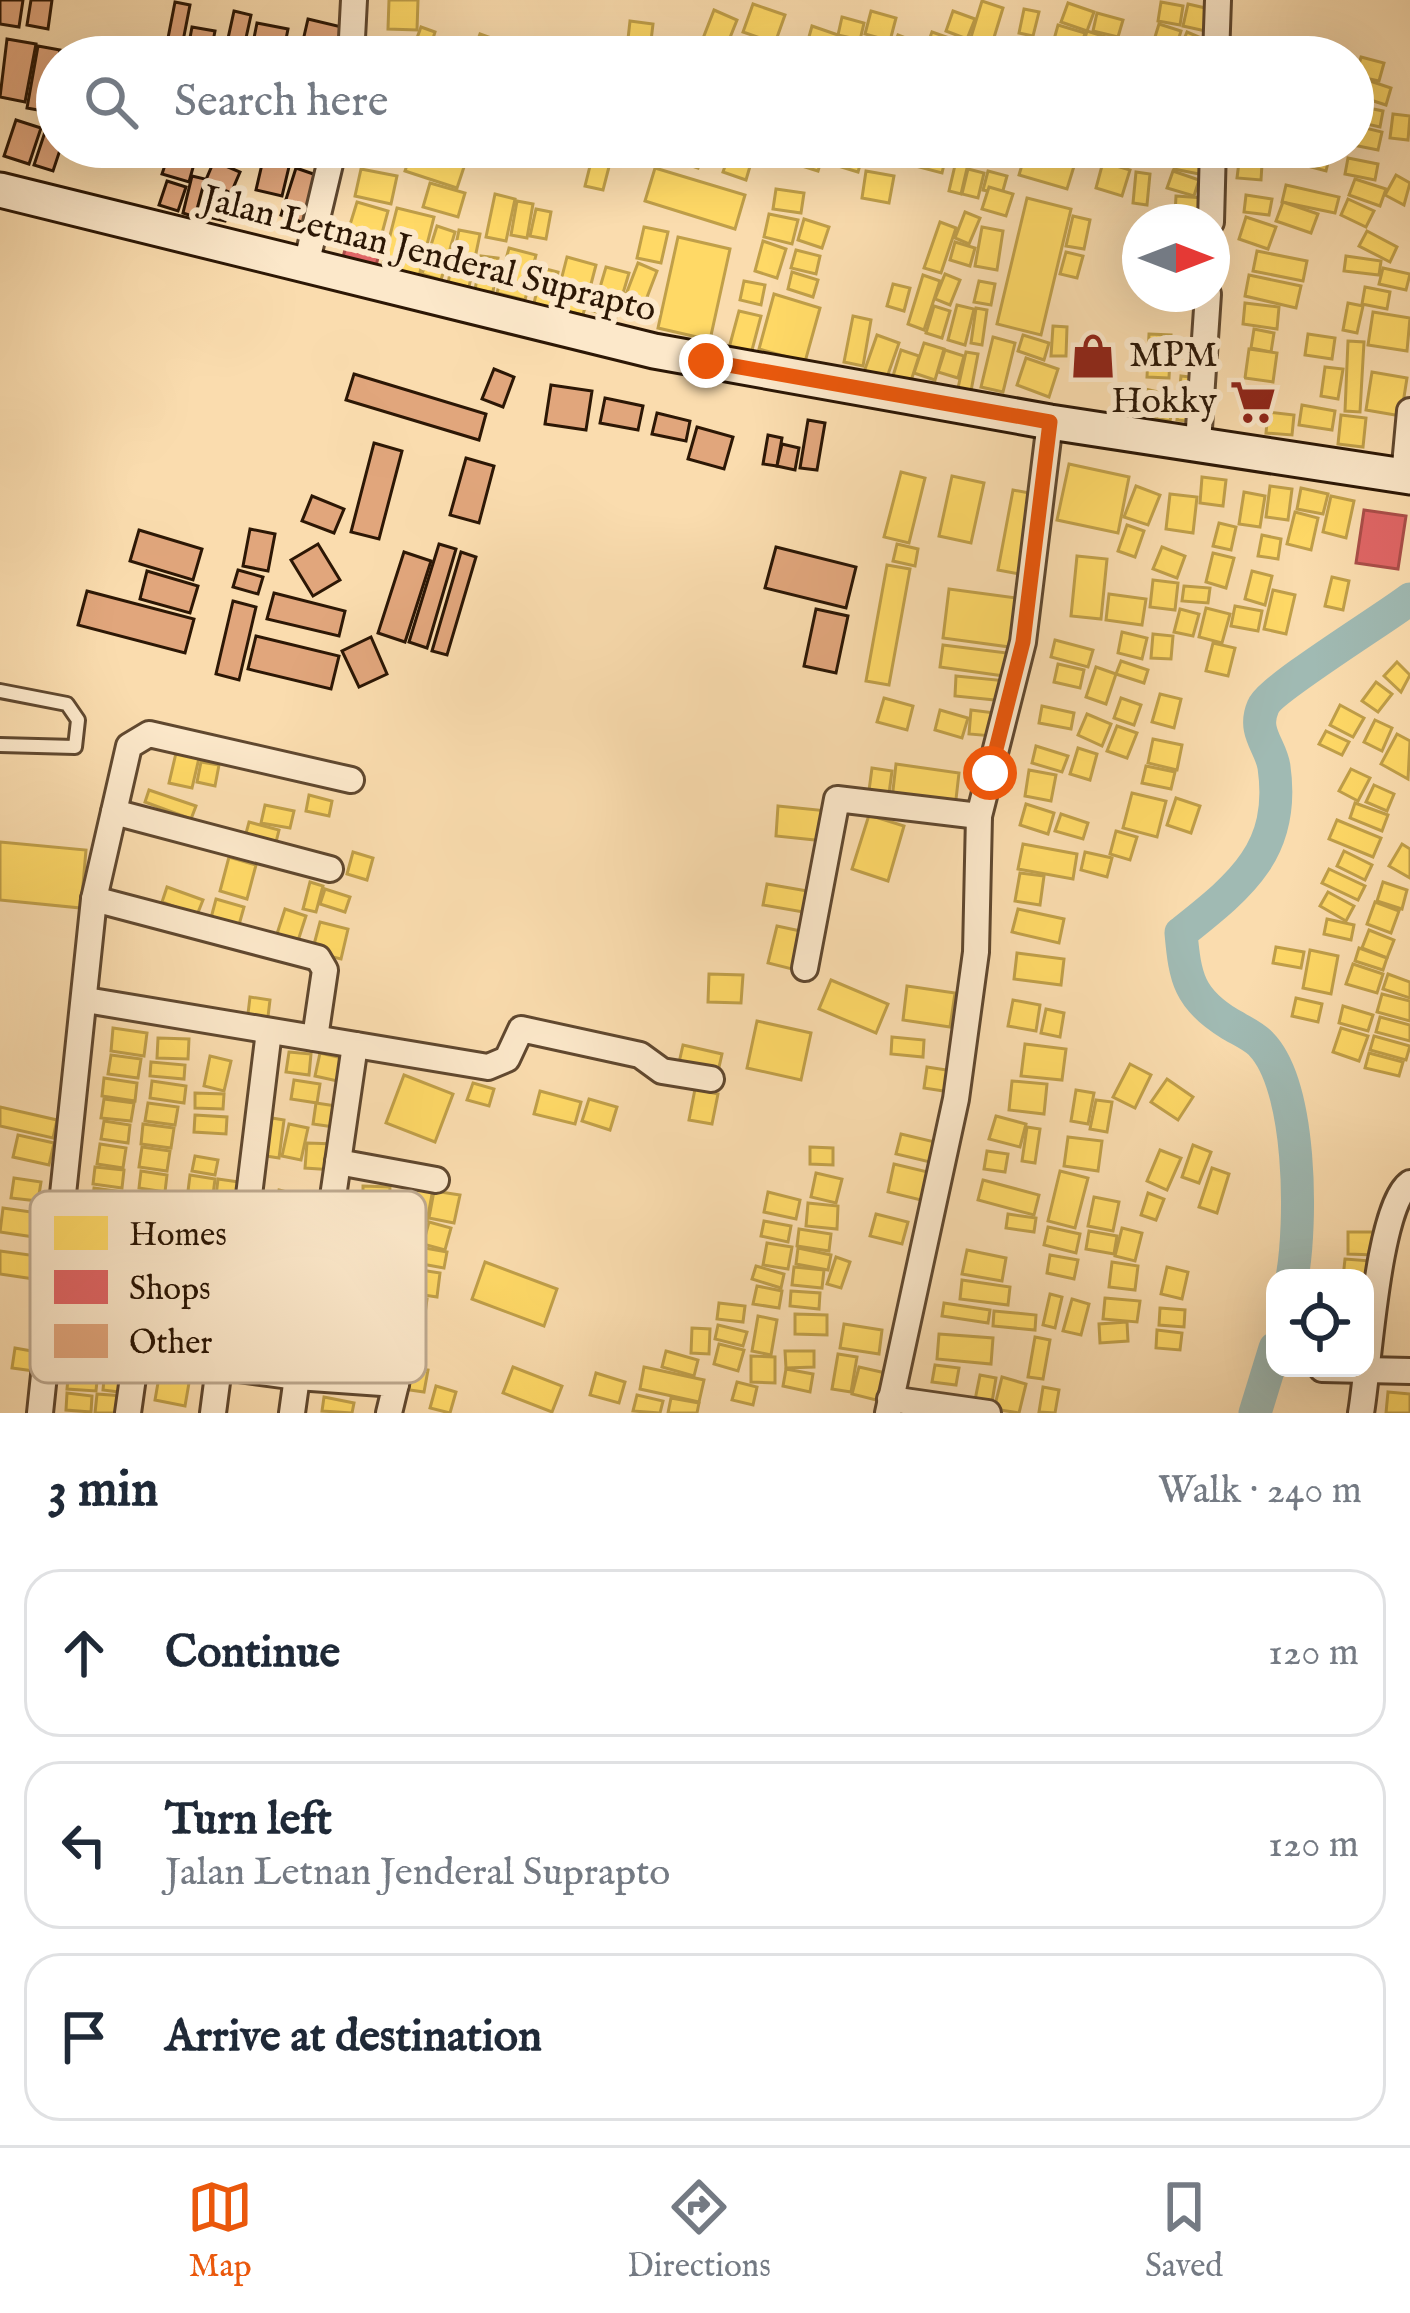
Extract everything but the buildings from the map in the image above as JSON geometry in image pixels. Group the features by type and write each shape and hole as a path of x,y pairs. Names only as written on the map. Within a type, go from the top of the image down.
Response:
{"main road":[{"name":"Jalan Letnan Jenderal Suprapto","path":"0,190 654,351 1050,422 1407,476"}],"street":[{"path":"351,36 354,0"},
{"path":"1217,36 1218,0"},
{"path":"306,265 329,168"},
{"path":"1211,204 1212,168"},
{"path":"1198,443 1207,312"},
{"path":"1407,476 1410,411"},
{"path":"988,1413 889,1406 956,1099 976,952 979,816 1023,642 1050,422"},
{"path":"64,1191 94,899 129,746 149,734 351,780"},
{"path":"805,968 836,799 979,816"},
{"path":"114,812 330,869"},
{"path":"94,899 318,958 325,970 315,1038"},
{"path":"86,1000 488,1067 507,1058 521,1029 640,1055 662,1070 712,1079"},
{"path":"250,1191 269,1031"},
{"path":"334,1191 355,1045"},
{"path":"338,1162 436,1180"},
{"path":"1374,1329 1385,1242 1396,1202 1410,1184"},
{"path":"1374,1369 1410,1371"},
{"path":"1361,1413 1368,1377"},
{"path":"40,1413 43,1383"},
{"path":"128,1413 132,1383"},
{"path":"213,1413 217,1383"},
{"path":"292,1413 296,1383"},
{"path":"382,1383 396,1384 389,1413"}],"lane":[{"path":"0,691 68,704 78,720 75,747 0,745"}],"waterway":[{"path":"1293,1269 1296,1156 1285,1090 1261,1044 1216,1015 1198,996 1187,975 1181,933 1240,882 1273,822 1274,767 1261,731 1263,707 1306,670 1410,599"},
{"path":"1255,1413 1266,1377"}],"place":[{"name":"MPM","path":"1093,356"},
{"name":"Hokky","path":"1253,402"}],"route":[{"path":"706,361 1050,422 1023,642 990,773"}]}
